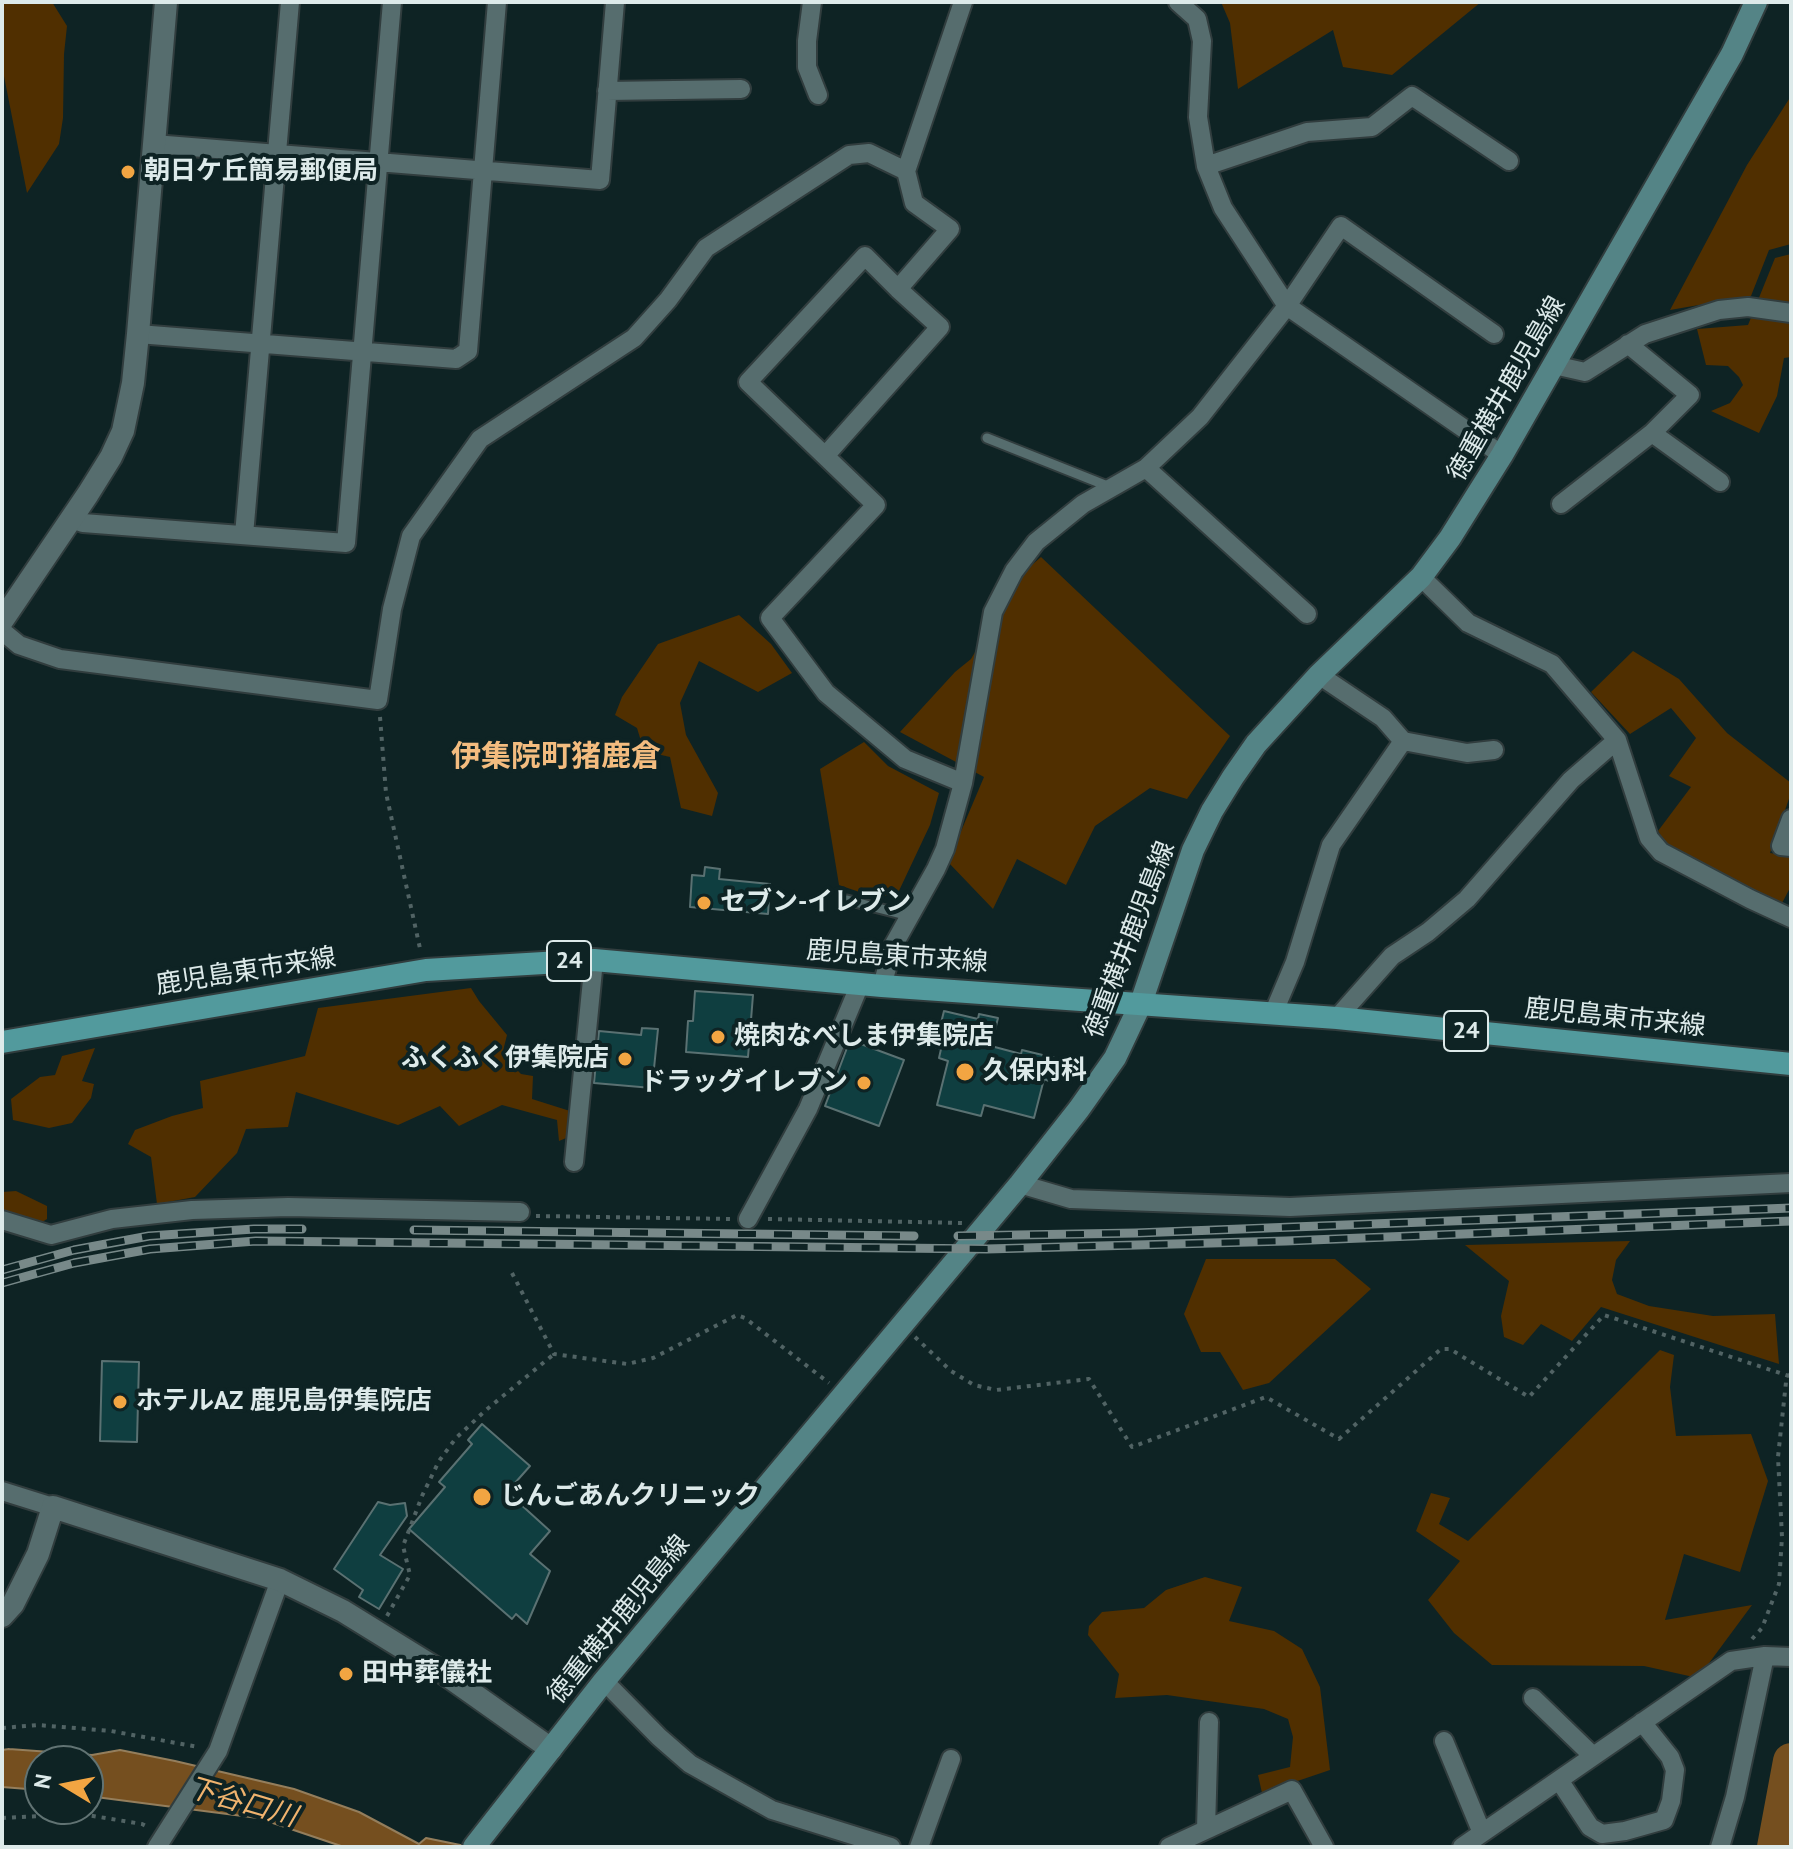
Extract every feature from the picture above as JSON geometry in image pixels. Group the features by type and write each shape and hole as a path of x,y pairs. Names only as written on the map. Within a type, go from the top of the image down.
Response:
{"main road":[{"name":"徳重横井鹿児島線","path":"477,1843 604,1681 1020,1184 1115,1058 1141,1003 1174,902 1212,811 1256,744 1319,675 1421,577 1458,526 1502,455 1732,54 1756,2"},
{"name":"鹿児島東市来線","path":"2,1042 426,970 594,960 871,985 1337,1018 1791,1064"}],"street":[{"path":"2,621 72,519 111,457 123,431 133,383 138,334 166,2"},
{"path":"244,535 290,2"},
{"path":"72,519 83,523 346,543 392,2"},
{"path":"138,334 456,359 468,351 497,2"},
{"path":"154,144 600,180 615,2"},
{"path":"812,2 807,67 818,95"},
{"path":"898,289 950,229 914,203 906,171 963,2"},
{"path":"1178,2 1199,10 1202,41 1198,117 1206,166 1223,208 1287,306 1502,455"},
{"path":"607,91 741,89"},
{"path":"1206,166 1307,132 1372,127 1412,96 1509,161"},
{"path":"2,631 19,645 60,659 378,700 392,609 411,536 480,439 634,338 668,300 706,248 849,155 869,153 906,171"},
{"path":"748,1219 945,849 963,783 993,612 1014,571 1036,542 1058,522 1110,487 1146,468 1200,417 1287,306 1341,226 1494,334"},
{"path":"825,456 940,327 865,256 748,382 825,456 876,505 770,618 826,693 905,759 963,783"},
{"path":"1554,365 1585,372 1645,334 1719,310 1748,307 1791,313"},
{"path":"1561,504 1652,433 1690,395 1628,344"},
{"path":"1652,433 1720,482"},
{"path":"1146,468 1307,614"},
{"path":"1421,577 1468,623 1552,664 1617,740 1649,838 1661,852 1791,918"},
{"path":"1319,675 1383,718 1403,741 1467,753 1494,750"},
{"path":"1337,1018 1392,956 1428,932 1467,899 1571,780 1617,740"},
{"path":"1273,1014 1295,962 1331,845 1403,741"},
{"path":"1791,819 1781,846 1791,847"},
{"path":"574,1162 594,960"},
{"path":"1020,1184 1071,1199 1290,1207 1791,1183"},
{"path":"2,1220 51,1235 112,1219 192,1210 288,1207 520,1212"},
{"path":"2,1491 280,1580 343,1611 445,1674 551,1749"},
{"path":"2,1616 13,1604 38,1554 53,1507"},
{"path":"165,1835 216,1754 280,1580"},
{"path":"1720,1847 1735,1797 1765,1656"},
{"path":"1462,1847 1731,1661 1765,1656 1791,1657"},
{"path":"604,1681 690,1764 772,1810 891,1847"},
{"path":"1533,1698 1593,1756"},
{"path":"1206,1829 1209,1722"},
{"path":"1559,1780 1590,1827 1602,1834 1664,1820 1671,1801 1675,1770 1670,1757 1642,1722"},
{"path":"1444,1741 1482,1833"},
{"path":"919,1847 951,1759"},
{"path":"1169,1847 1292,1790 1324,1847"}],"lane":[{"path":"987,438 1110,487"},
{"path":"847,900 909,916"}],"path":[{"path":"378,700 386,793 426,970"},
{"path":"512,1273 554,1354"},
{"path":"378,1633 410,1575 403,1546 439,1461 456,1438 476,1419 554,1354 627,1364 653,1358 737,1315 843,1394"},
{"path":"901,1325 951,1371 974,1385 996,1390 1089,1379 1132,1447 1266,1397 1339,1439 1441,1349 1450,1349 1529,1397 1604,1315 1790,1375 1786,1382 1778,1457 1782,1537 1779,1584 1762,1628 1731,1661"},
{"path":"2,1728 38,1725 111,1731 216,1754"},
{"path":"2,1818 81,1814 142,1824 165,1835"}],"shaded area":[{"path":"2,2 52,2 67,26 59,144 27,193 2,66"},
{"path":"1221,2 1481,2 1392,75 1343,67 1333,30 1238,89 1230,23"},
{"path":"1791,96 1791,244 1769,250 1751,296 1670,310 1747,165"},
{"path":"1791,254 1791,357 1784,358 1777,396 1759,433 1711,411 1730,403 1743,385 1728,366 1706,365 1697,329 1748,325 1775,258"},
{"path":"1041,557 1230,736 1187,799 1150,788 1095,826 1066,885 1017,859 993,909 948,862 984,777 900,732 955,672 971,659 1019,576"},
{"path":"739,615 771,644 792,673 758,692 699,661 680,703 686,735 718,793 712,816 681,808 670,757 644,751 637,728 615,715 622,697 658,644"},
{"path":"1633,651 1679,679 1727,733 1791,783 1791,793 1770,853 1789,856 1791,886 1781,905 1669,849 1658,831 1691,787 1669,776 1696,738 1671,708 1630,734 1591,692"},
{"path":"864,742 888,766 939,793 930,825 897,895 871,896 839,885 820,769"},
{"path":"471,988 507,1035 502,1055 521,1074 533,1076 532,1099 570,1111 571,1136 559,1141 557,1120 502,1105 459,1126 440,1106 398,1125 296,1092 288,1127 246,1129 237,1153 195,1197 157,1204 151,1157 128,1144 135,1130 203,1108 200,1081 305,1056 318,1008"},
{"path":"95,1048 82,1081 94,1084 91,1098 72,1123 49,1128 13,1120 11,1099 40,1077 55,1075 62,1056"},
{"path":"16,1191 47,1206 47,1219 39,1224 2,1212 2,1192"},
{"path":"1630,1241 1616,1260 1612,1280 1617,1294 1649,1306 1713,1316 1775,1314 1779,1364 1601,1307 1572,1341 1541,1324 1523,1345 1504,1337 1501,1316 1509,1281 1465,1245"},
{"path":"1206,1259 1335,1259 1371,1289 1269,1383 1243,1390 1220,1352 1201,1352 1184,1314"},
{"path":"1660,1350 1674,1355 1670,1387 1676,1436 1751,1434 1768,1481 1740,1572 1684,1554 1665,1620 1752,1605 1698,1678 1644,1666 1492,1665 1454,1633 1428,1600 1460,1561 1416,1531 1431,1493 1450,1498 1439,1524 1468,1541"},
{"path":"1205,1577 1242,1587 1229,1621 1274,1631 1302,1649 1320,1687 1330,1770 1262,1793 1258,1775 1290,1767 1293,1737 1288,1719 1264,1709 1167,1695 1115,1698 1119,1674 1088,1635 1089,1626 1102,1612 1144,1608 1166,1590"}],"water":[{"path":"2,1750 24,1750 24,1789 2,1787"},
{"path":"120,1750 294,1789 359,1812 419,1844 426,1838 470,1847 344,1847 258,1818 104,1798 104,1753"}],"building":[{"path":"705,867 720,869 719,879 770,884 768,914 690,907 692,875 704,876"},
{"name":"焼肉なべしま伊集院店","path":"695,991 753,995 748,1057 686,1052 688,1021 693,1021"},
{"path":"944,1011 978,1019 979,1014 998,1018 991,1046 1055,1058 1049,1081 1044,1079 1034,1118 984,1105 981,1116 937,1105 948,1061 939,1058 941,1049 935,1047"},
{"name":"ふくふく伊集院店","path":"642,1028 658,1029 652,1088 594,1083 599,1031 641,1035"},
{"name":"ドラッグイレブン","path":"850,1040 904,1060 879,1126 825,1106"},
{"name":"ホテルAZ 鹿児島伊集院店","path":"102,1361 139,1362 137,1442 100,1441"},
{"path":"482,1424 530,1466 507,1492 550,1531 530,1554 550,1571 527,1624 516,1614 512,1619 409,1529 445,1487 439,1482 472,1444 468,1440"},
{"path":"378,1502 390,1505 405,1503 407,1516 380,1555 403,1569 379,1609 359,1597 363,1590 334,1569"}],"waterway":[{"name":"下谷口川","path":"1775,1847 1791,1761"}],"railway":[{"path":"958,1236 1136,1233 1791,1208"},
{"path":"2,1283 74,1263 150,1249 256,1241 987,1249 1286,1241 1791,1221"},
{"path":"2,1270 74,1250 149,1236 302,1229"},
{"path":"414,1230 914,1236"}],"place":[{"name":"朝日ケ丘簡易郵便局","path":"128,172"},
{"name":"セブン-イレブン","path":"704,903"},
{"name":"焼肉なべしま伊集院店","path":"718,1037"},
{"name":"ふくふく伊集院店","path":"625,1059"},
{"name":"久保内科","path":"965,1072"},
{"name":"ドラッグイレブン","path":"864,1083"},
{"name":"ホテルAZ 鹿児島伊集院店","path":"120,1402"},
{"name":"じんごあんクリニック","path":"482,1497"},
{"name":"田中葬儀社","path":"346,1674"}],"district":[{"name":"伊集院町猪鹿倉","path":"556,757"}]}
